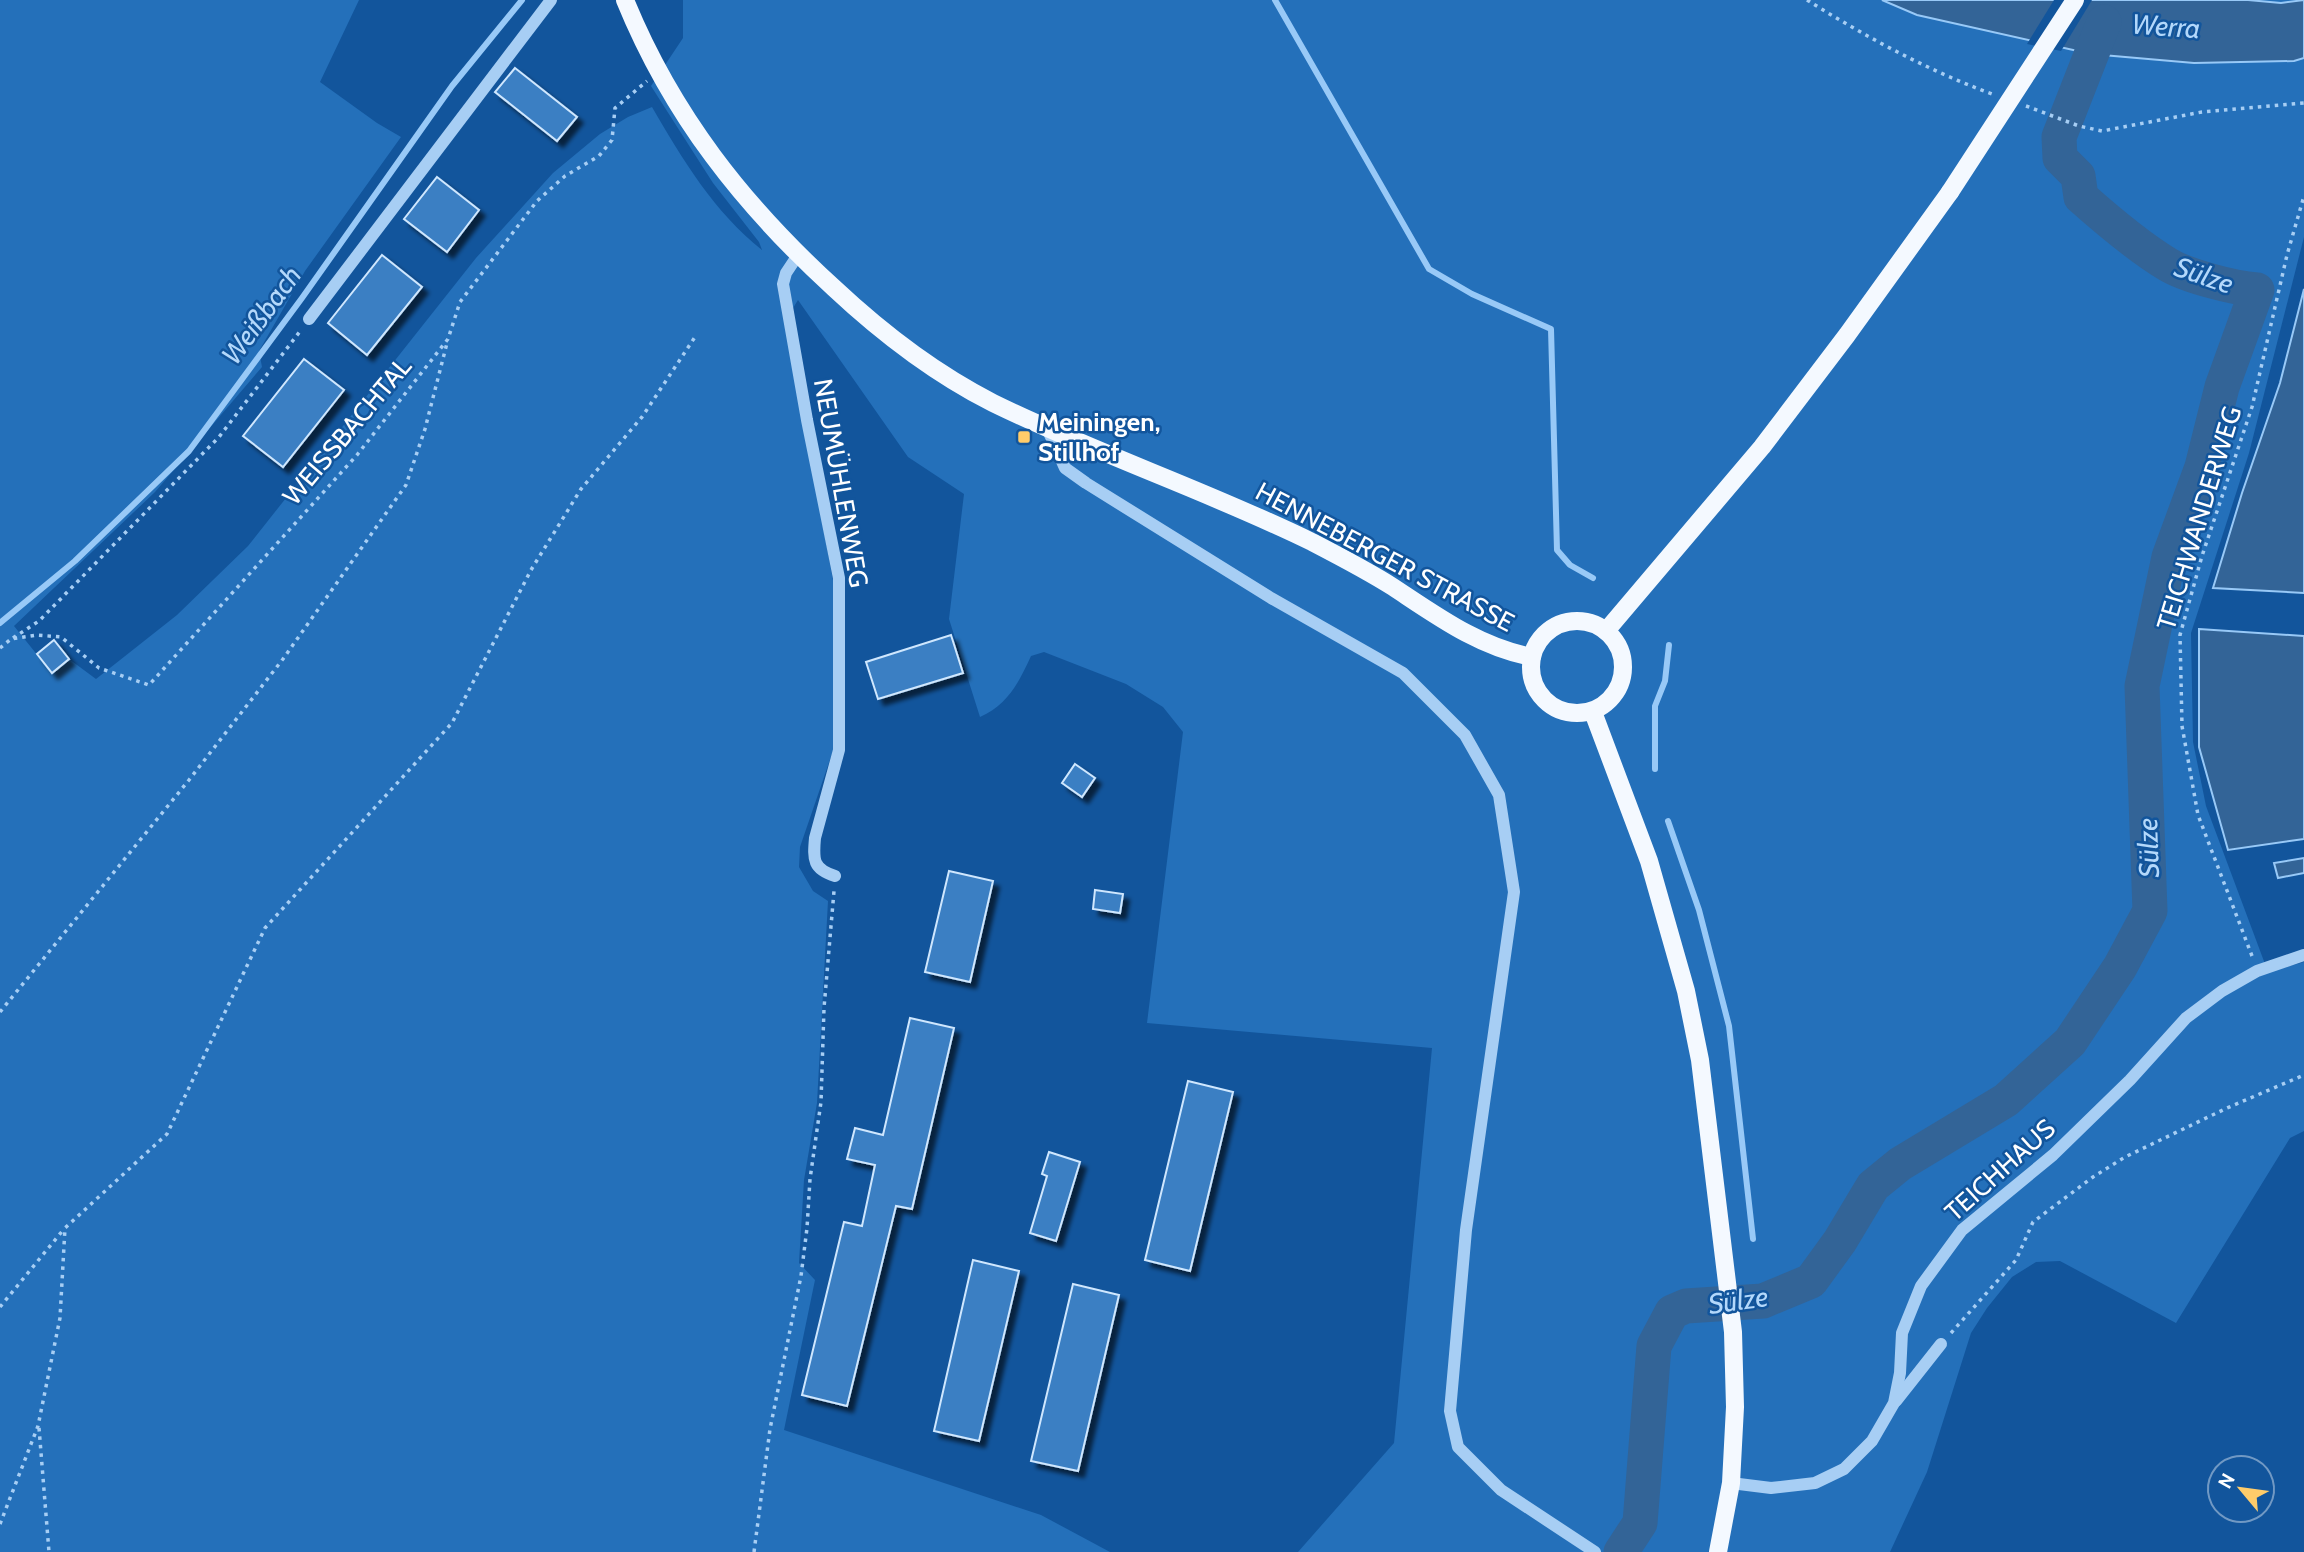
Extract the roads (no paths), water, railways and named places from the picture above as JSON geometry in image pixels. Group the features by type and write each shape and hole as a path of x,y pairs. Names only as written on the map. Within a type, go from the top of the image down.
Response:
{"main road":[{"name":"HENNEBERGER STRASSE","path":"625,0 659,71 685,117 724,174 798,255 854,307 933,369 991,402 1047,428 1312,543 1390,585 1452,627 1500,649 1532,657"},
{"path":"1606,631 1762,447 1847,335 1950,192 2074,0"},
{"path":"1565,622 1586,622 1606,631 1614,638 1621,652 1624,668 1621,684 1613,698 1593,712 1569,713 1549,705 1539,695 1532,680 1532,657 1539,641 1545,634 1565,622"},
{"path":"1593,712 1649,861 1686,991 1700,1060 1733,1332 1735,1406 1731,1483 1718,1552"}],"street":[{"path":"310,319 551,0"},
{"name":"NEUMÜHLENWEG","path":"798,255 786,273 783,284 839,578 839,750 814,838 816,864 825,873 835,876"},
{"path":"1047,428 1065,468 1086,484 1271,598 1403,673 1465,735 1499,794 1514,892 1466,1230 1450,1410 1458,1447 1501,1490 1595,1552"},
{"name":"TEICHHAUS","path":"1731,1483 1771,1488 1815,1483 1844,1469 1872,1441 1894,1403 1900,1373 1902,1333 1922,1286 1962,1230 2053,1155 2130,1080 2186,1018 2222,991 2258,971 2304,955"},
{"path":"1894,1403 1941,1344"}],"water":[{"name":"Werra","path":"1882,0 2248,0 2281,3 2304,0 2304,58 2294,61 2194,63 2091,54 1917,15"},
{"path":"2304,289 2304,593 2213,588 2280,383"},
{"path":"2199,629 2304,636 2304,839 2228,850 2199,747"},
{"path":"2304,858 2304,873 2278,878 2274,863"}],"waterway":[{"name":"Weißbach","path":"0,623 75,561 189,451 302,298 452,86 522,0"},
{"path":"1275,0 1429,269 1472,294 1551,329 1557,550 1570,565 1593,578"},
{"name":"Sülze","path":"1621,1552 1640,1523 1654,1346 1672,1312 1686,1306 1763,1301 1811,1281 1840,1241 1873,1186 1900,1164 2006,1100 2070,1042 2120,967 2150,911 2142,686 2169,557 2202,467 2222,387 2257,290 2211,281 2175,268 2133,241 2081,197 2078,176 2060,158 2059,137 2104,22"},
{"path":"1655,769 1655,706 1665,681 1669,645"},
{"path":"1668,821 1699,910 1729,1026 1753,1239"}],"place":[{"name":"Meiningen, Stillhof","path":"1024,437"}]}
